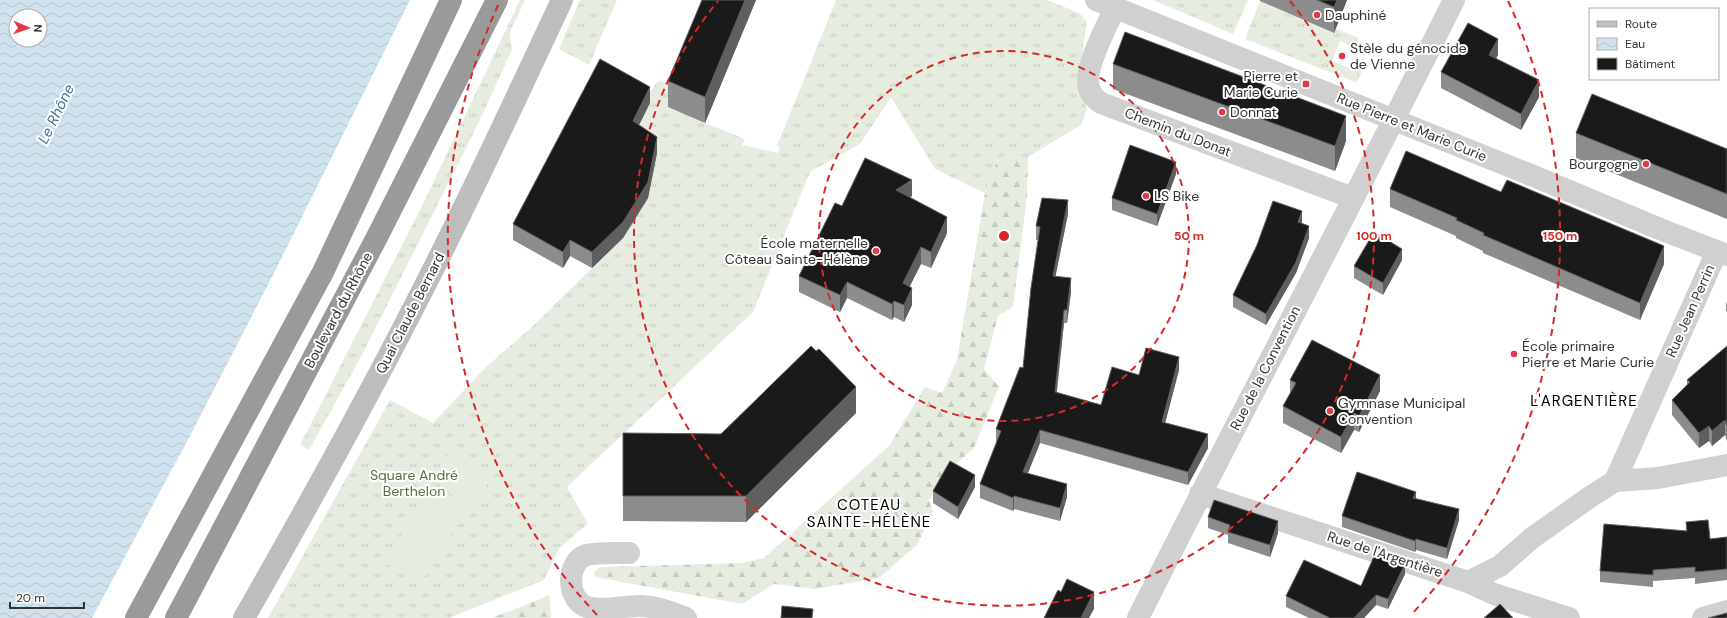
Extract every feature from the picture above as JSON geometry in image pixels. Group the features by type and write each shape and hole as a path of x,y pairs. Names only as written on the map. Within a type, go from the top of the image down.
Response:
{"highway":[{"path":"136,618 323,272 451,0"},
{"name":"Boulevard du Rhône","path":"176,618 372,246 496,0"}],"main road":[{"name":"Quai Claude Bernard","path":"244,618 299,522 418,299 472,192 562,0"}],"street":[{"name":"Rue de la Convention","path":"1138,618 1200,494 1454,0"},
{"name":"Rue Pierre et Marie Curie","path":"1105,4 1394,119 1660,229 1722,253"},
{"name":"Chemin du Donat","path":"1105,4 1090,68 1088,83 1093,97 1101,103 1353,198"},
{"name":"Rue Jean Perrin","path":"1615,481 1722,253"},
{"path":"1468,582 1500,566 1532,538 1615,481 1658,478 1727,465"},
{"name":"Rue de l'Argentière","path":"1200,494 1468,582 1494,594 1569,618"},
{"path":"629,553 586,555 576,562 571,576 572,589 577,599 586,607 602,609 640,606 659,608 686,618"},
{"path":"1703,618 1727,611"}],"green space":[{"path":"520,0 525,0 511,30 510,36 512,50 477,126 364,351 309,450 300,445 420,210"},
{"path":"580,0 617,0 589,65 559,49"},
{"name":"Square André Berthelon","path":"836,0 1047,0 1079,13 1086,20 1081,62 1081,90 1087,109 1081,125 1028,157 998,158 985,193 935,169 891,97 860,144 810,172 753,312 567,487 588,524 560,547 544,580 449,618 268,618 390,400 433,423 484,369 534,325 592,268 633,137 650,103 645,100 656,83 661,81 677,87 705,123 745,139 742,145 778,153 780,147 777,146"},
{"path":"1153,0 1248,0 1233,34"},
{"path":"1260,1 1333,33 1336,29 1359,38 1355,47 1340,41 1332,61 1351,69 1353,64 1363,68 1358,80 1355,82 1245,39"},
{"path":"1028,157 1027,197 1013,307 998,316 984,369 999,387 974,448 944,475 929,500 933,512 917,545 879,578 815,589 774,584 742,604 595,577 594,572 601,567 742,563 764,558 889,446 925,387 942,393 957,360 985,193 998,158"},
{"path":"451,449 493,475 475,505 433,479"},
{"path":"434,485 469,508 419,585 385,563"},
{"path":"550,595 551,618 492,618"}],"water":[{"name":"Le Rhône","path":"0,0 410,0 274,273 191,434 92,618 0,618"}],"building":[{"path":"702,0 745,0 705,97 668,81"},
{"path":"1317,0 1337,0 1334,7"},
{"path":"1468,23 1498,39 1489,55 1539,80 1521,114 1441,72"},
{"path":"1125,32 1346,116 1335,146 1113,64"},
{"path":"600,59 650,87 633,121 657,137 648,182 623,222 592,252 570,240 563,252 513,224"},
{"path":"1592,94 1727,149 1727,194 1576,133"},
{"path":"1130,145 1176,162 1157,214 1112,198"},
{"path":"1406,151 1501,192 1507,180 1664,246 1640,303 1483,235 1484,233 1456,220 1457,218 1390,189"},
{"path":"865,158 912,180 896,190 947,217 931,252 921,247 903,283 912,288 904,305 894,301 892,304 847,282 840,295 799,276 835,203 842,206"},
{"path":"1042,198 1068,200 1053,276 1071,278 1067,310 1064,310 1055,392 1101,405 1112,367 1139,375 1146,348 1179,357 1162,422 1208,434 1188,472 1040,430 1023,472 1067,484 1060,508 1014,496 1013,498 980,484 1001,431 996,429 1020,367 1023,368 1031,288 1040,227 1036,226"},
{"path":"1273,201 1302,211 1298,222 1309,226 1296,262 1266,314 1233,295 1257,245"},
{"path":"1374,232 1402,249 1383,283 1354,266"},
{"name":"Gymnase Municipal Convention","path":"1312,340 1380,375 1359,416 1354,413 1341,437 1283,406 1296,383 1290,380"},
{"path":"811,346 816,351 819,349 856,387 746,496 623,496 623,433 721,434"},
{"path":"1727,346 1727,426 1725,420 1712,431 1709,426 1699,433 1672,400 1690,382 1687,380"},
{"path":"950,461 975,475 958,507 933,491"},
{"path":"1357,472 1416,492 1413,498 1459,509 1447,548 1416,539 1415,541 1342,516"},
{"path":"1214,500 1278,521 1270,545 1228,532 1230,525 1208,517"},
{"path":"1708,520 1710,539 1727,537 1727,569 1695,572 1695,567 1653,570 1653,575 1600,571 1604,524 1687,531 1686,522"},
{"path":"1375,554 1405,564 1388,599 1376,595 1354,618 1330,618 1286,596 1304,560 1361,586"},
{"path":"1067,579 1094,592 1081,618 1044,618 1058,590 1061,592"},
{"path":"1500,604 1513,618 1484,618"},
{"path":"782,606 813,609 812,618 781,618"},
{"path":"1727,613 1727,618 1708,618"}],"place":[{"name":"Dauphiné","path":"1317,15"},
{"name":"Stèle du génocide de Vienne","path":"1342,56"},
{"name":"Pierre et Marie Curie","path":"1306,84"},
{"name":"Donnat","path":"1222,112"},
{"name":"Bourgogne","path":"1646,164"},
{"name":"LS Bike","path":"1146,196"},
{"name":"École maternelle Côteau Sainte-Hélène","path":"876,251"},
{"name":"École primaire Pierre et Marie Curie","path":"1514,354"},
{"name":"Gymnase Municipal Convention","path":"1330,411"}],"district":[{"name":"L'ARGENTIÈRE","path":"1584,401"},
{"name":"COTEAU SAINTE-HÉLÈNE","path":"869,514"}]}
